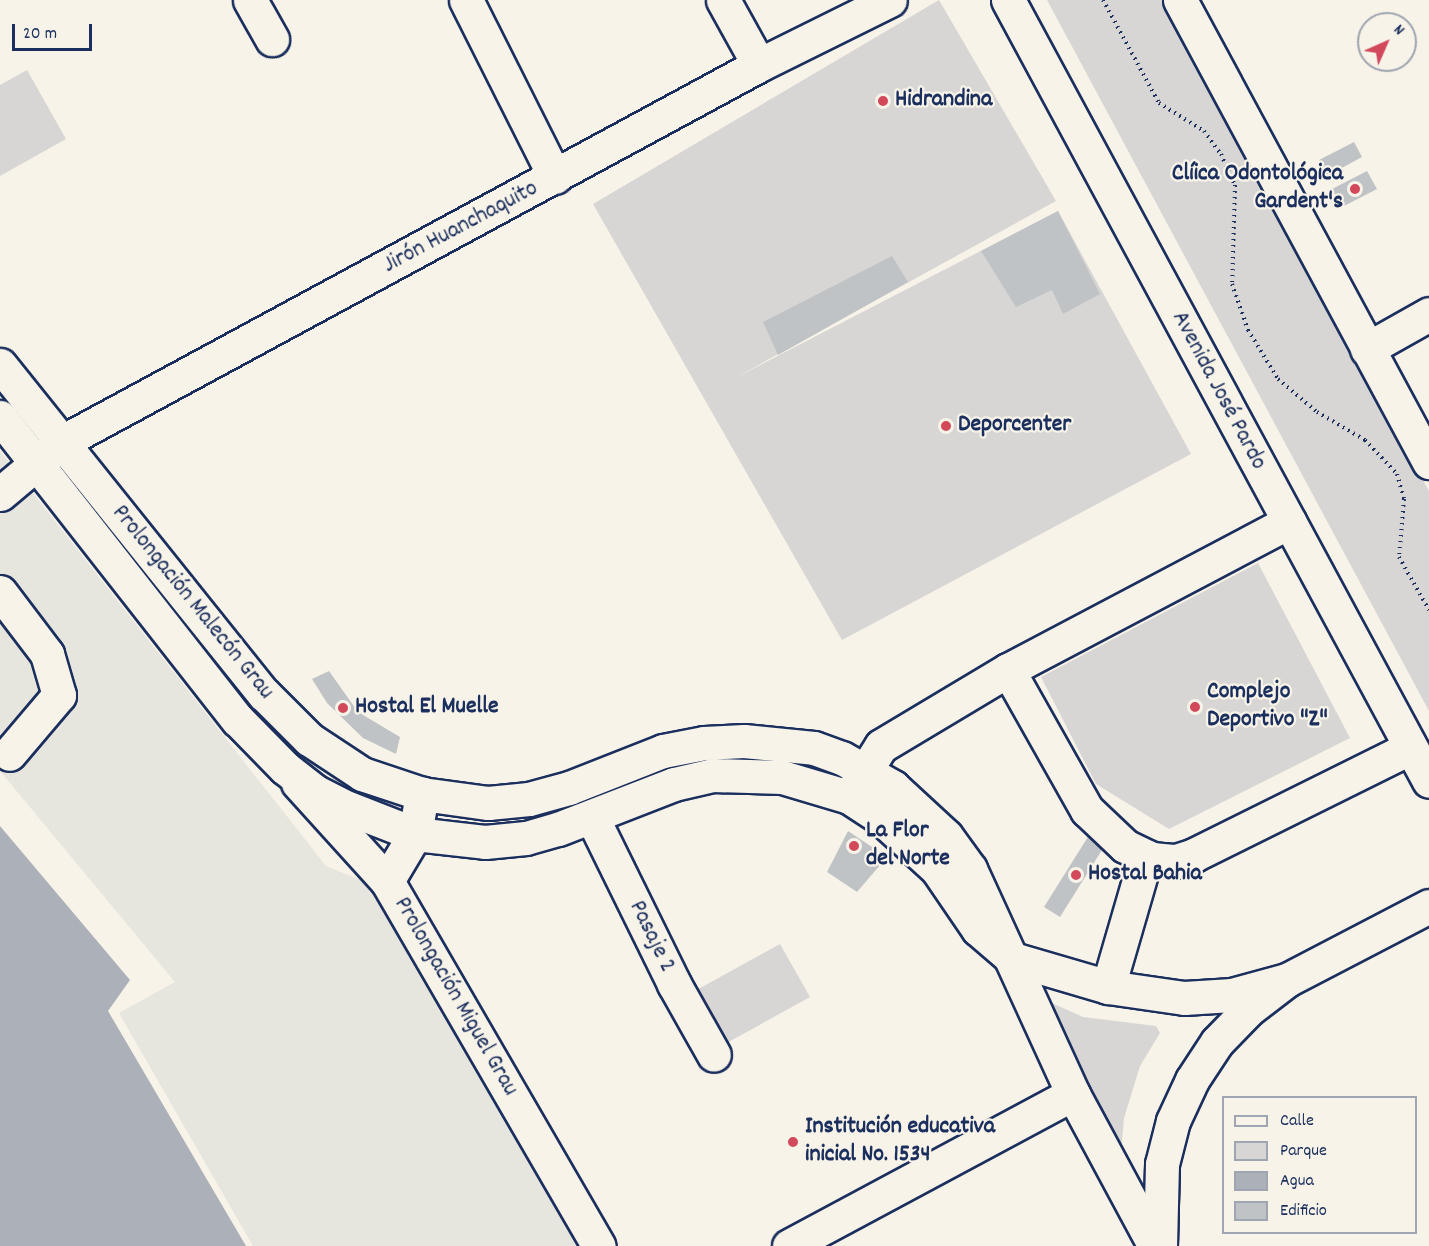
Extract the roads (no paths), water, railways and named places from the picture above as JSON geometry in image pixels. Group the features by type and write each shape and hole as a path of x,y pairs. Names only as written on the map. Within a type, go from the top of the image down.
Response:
{"main road":[{"path":"250,0 272,39"},
{"path":"466,0 555,177"},
{"path":"723,0 759,65"},
{"name":"Jirón Huanchaquito","path":"0,494 62,442 759,65 890,0"},
{"name":"Avenida José Pardo","path":"1008,0 1429,781"},
{"path":"1180,0 1429,462"},
{"path":"1367,349 1429,314"},
{"name":"Prolongación Malecón Grau","path":"0,365 284,717 339,760 369,777 422,795 488,803 529,799 569,788 663,751 744,741 814,748 857,784"},
{"name":"Prolongación Malecón Grau","path":"0,417 227,706 285,768"},
{"path":"857,784 881,746 1008,670 1289,522"},
{"path":"0,592 47,654 58,695 9,754"},
{"path":"1008,670 1087,810 1125,846 1146,856 1176,861 1194,855 1410,748"},
{"path":"227,706 255,683"},
{"path":"285,768 314,791 415,834 485,842 516,839 592,817 674,784 713,775 783,777 893,788 946,836 970,869 1073,1094 1155,1246"},
{"name":"Prolongación Miguel Grau","path":"285,768 387,881 599,1246"},
{"path":"387,881 415,834 422,795"},
{"name":"Pasaje 2","path":"592,817 674,984 714,1055"},
{"path":"1108,987 1146,856"},
{"path":"1160,1246 1162,1164 1173,1121 1192,1080 1216,1042 1248,1010 1287,980 1429,906"},
{"path":"1012,959 1108,987 1184,998 1232,995 1287,980"},
{"path":"789,1246 1073,1094"}],"water":[{"path":"0,826 130,980 108,1011 246,1246 0,1246"}],"place":[{"name":"Hidrandina","path":"883,101"},
{"name":"Clíica Odontológica Gardent's","path":"1355,189"},
{"name":"Deporcenter","path":"946,426"},
{"name":"Complejo Deportivo \"Z\"","path":"1195,707"},
{"name":"Hostal El Muelle","path":"343,708"},
{"name":"La Flor del Norte","path":"854,846"},
{"name":"Hostal Bahia","path":"1076,875"},
{"name":"Institución educativa inicial No. 1534","path":"793,1142"}]}
